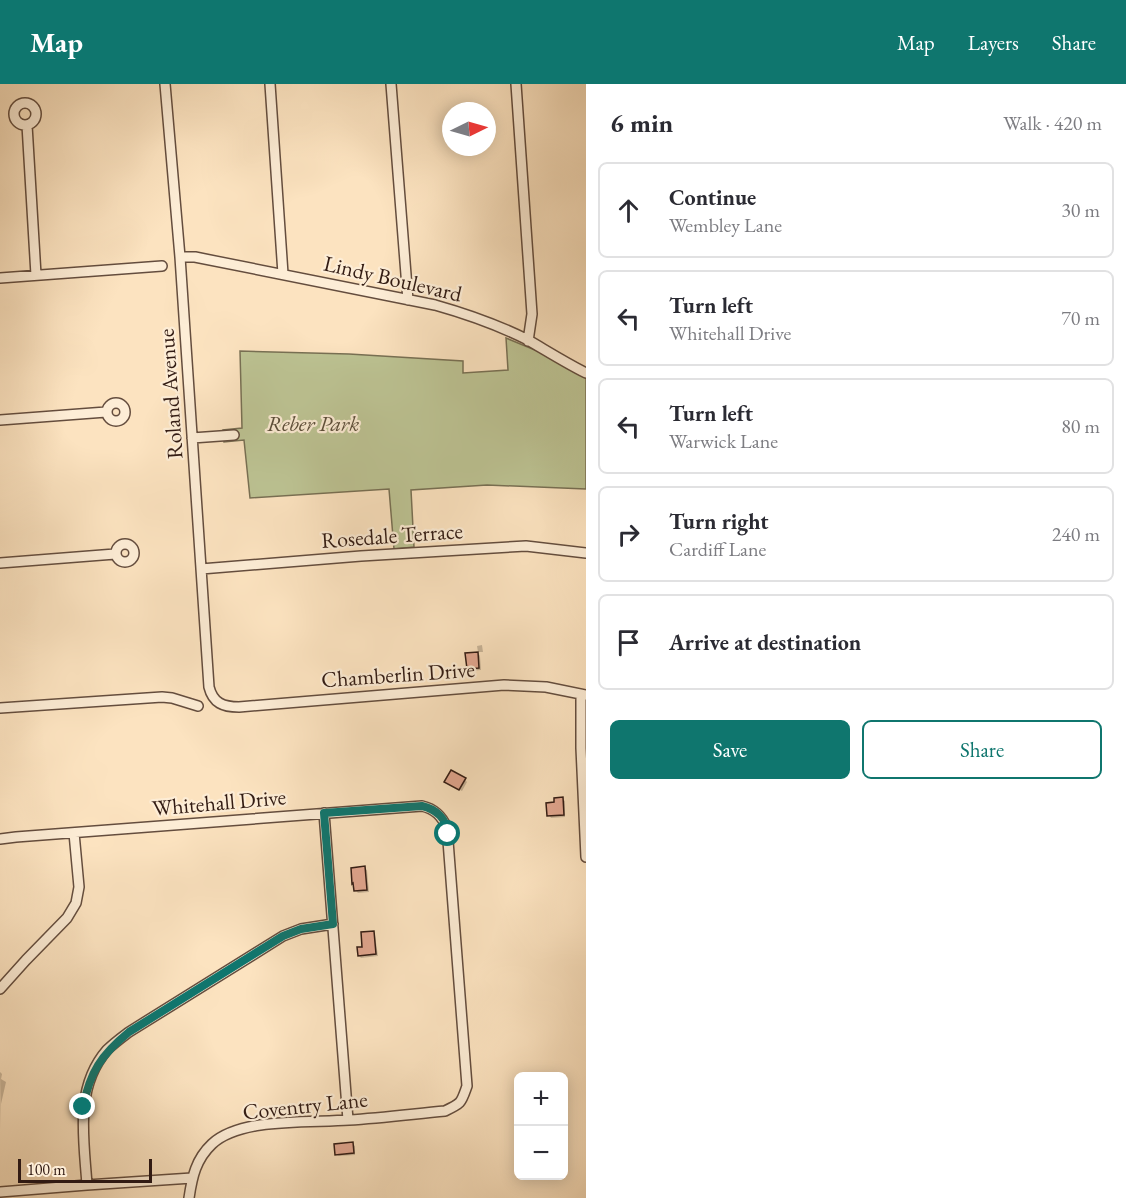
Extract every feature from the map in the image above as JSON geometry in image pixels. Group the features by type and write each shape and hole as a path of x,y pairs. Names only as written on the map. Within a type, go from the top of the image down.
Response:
{"street":[{"name":"Roland Avenue","path":"165,84 180,257 209,687 214,700"},
{"path":"270,84 283,274"},
{"path":"391,84 408,300"},
{"path":"516,84 532,314 528,340"},
{"path":"27,124 36,275"},
{"name":"Lindy Boulevard","path":"180,257 195,257 435,305 490,323 528,340 586,372"},
{"path":"0,278 162,267"},
{"path":"0,420 106,412"},
{"path":"192,438 234,435"},
{"name":"Rosedale Terrace","path":"201,569 526,546 586,553"},
{"path":"0,563 115,554"},
{"name":"Chamberlin Drive","path":"214,700 224,706 239,707 504,685 546,687 583,695"},
{"path":"583,695 581,748 586,857"},
{"path":"0,708 162,697 198,706"},
{"name":"Whitehall Drive","path":"0,839 324,813 422,806 430,808 444,821 447,828 466,1086 462,1101"},
{"path":"324,813 348,1120"},
{"path":"0,989 67,918 76,903 79,886 74,833"},
{"path":"87,1185 83,1107 90,1080 108,1049 129,1032 283,936 301,929 333,924"},
{"name":"Coventry Lane","path":"189,1198 192,1178 204,1152 230,1133 264,1125 445,1112 462,1101"},
{"path":"0,1192 192,1178"}],"green space":[{"name":"Reber Park","path":"506,338 586,371 586,489 487,485 411,490 414,547 394,549 389,489 250,498 244,440 224,442 223,430 242,428 240,351 349,354 463,361 463,373 508,370"}],"building":[{"path":"478,652 479,668 467,669 465,653"},
{"path":"451,770 466,778 459,790 444,782"},
{"path":"563,797 564,815 547,816 546,803 554,802 554,798"},
{"path":"365,866 367,890 354,891 351,868"},
{"path":"374,931 376,954 358,956 357,947 362,947 361,932"},
{"path":"353,1142 354,1153 335,1155 334,1144"}],"route":[{"path":"83,1107 90,1080 101,1059 108,1049 129,1032 283,936 301,929 333,924 324,813 422,806 438,814 444,821 448,834"}]}
